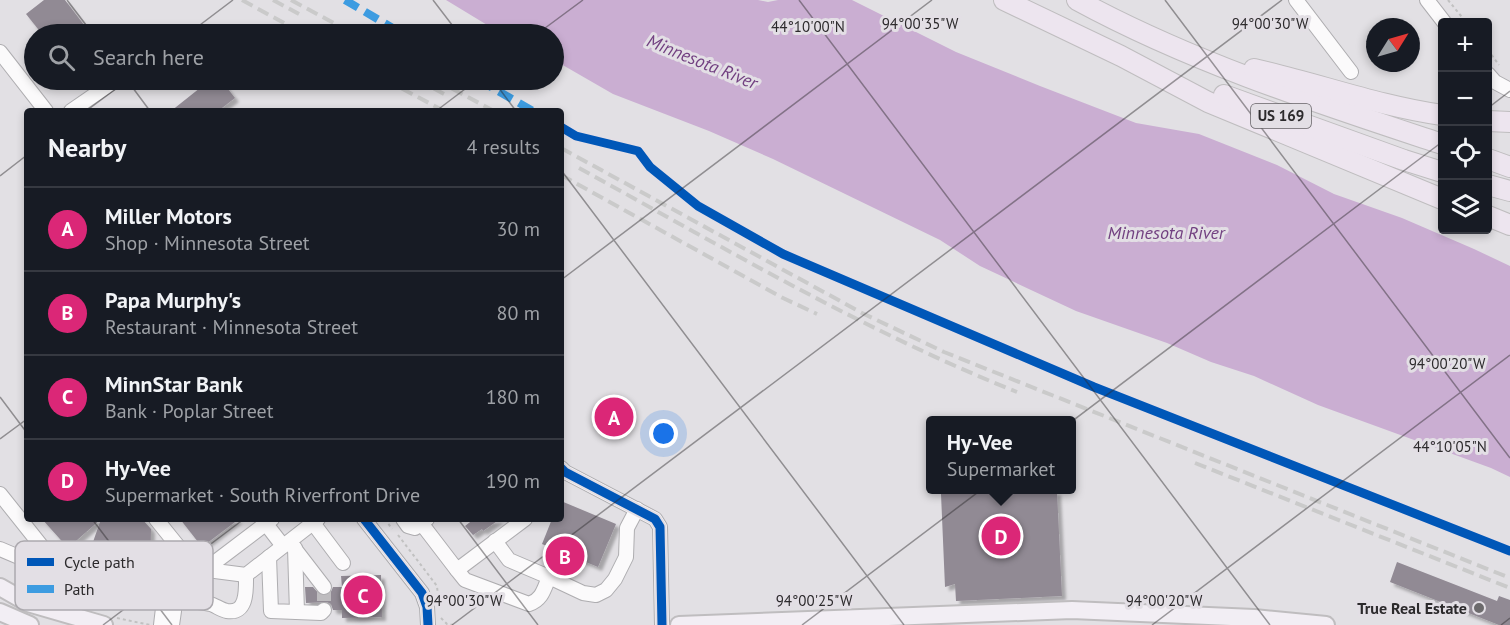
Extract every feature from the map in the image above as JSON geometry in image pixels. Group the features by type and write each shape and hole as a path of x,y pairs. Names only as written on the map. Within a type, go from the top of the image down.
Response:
{"highway":[{"name":"US 169","path":"1077,0 1148,35 1279,89 1438,142"},
{"name":"US 169","path":"1012,2 1121,56 1438,170"},
{"path":"1121,56 1208,102 1438,197"},
{"path":"1201,58 1282,76 1377,103 1438,115"},
{"path":"1492,122 1510,122"},
{"path":"1492,160 1510,167"},
{"path":"1492,186 1510,191"},
{"path":"1492,218 1510,225"}],"main road":[{"path":"0,587 15,596"},
{"path":"52,610 104,625"},
{"path":"679,625 1061,611 1136,618 1254,618 1326,625"},
{"path":"0,612 30,625"}],"street":[{"path":"1296,0 1351,72"},
{"path":"1427,0 1441,18"},
{"path":"0,52 24,83"},
{"path":"1492,79 1510,90"},
{"path":"30,90 44,108"},
{"path":"75,108 101,90"},
{"path":"564,471 655,519 660,527 662,625"},
{"path":"0,494 37,541"},
{"path":"495,541 509,560 583,593 597,595 606,590 615,579 626,557 627,528 637,509"},
{"path":"158,522 174,541"},
{"path":"213,564 268,522"},
{"path":"270,522 324,587"},
{"path":"213,570 246,575 289,545 315,522"},
{"path":"317,522 343,563"},
{"path":"366,522 422,593 427,607 428,625"},
{"path":"405,522 408,526 415,528 423,522"},
{"path":"425,522 465,580 529,604 540,598 549,578"},
{"path":"457,570 521,522"},
{"path":"289,545 297,612"},
{"path":"0,549 15,555"},
{"path":"269,557 271,611 321,614 324,610"},
{"path":"213,605 227,611 238,610 243,606 246,595 246,575"},
{"path":"161,625 164,610"},
{"path":"172,625 174,610"}],"path":[{"path":"1448,0 1463,18"},
{"path":"1492,55 1502,68"}],"water":[{"name":"Minnesota River","path":"446,0 758,0 768,2 852,0 956,52 1040,86 1136,123 1199,134 1277,165 1334,194 1402,218 1510,266 1510,477 1318,405 1254,376 1076,311 980,266 940,240 773,159 709,131 613,94 564,66 564,24 486,24"}],"building":[{"path":"44,0 65,0 83,24 34,24 26,14"},
{"path":"197,90 229,90 235,98 222,108 175,108"},
{"path":"941,494 1057,494 1062,596 956,601 955,584 945,587"},
{"path":"564,502 616,524 598,567 542,544 551,522 564,522"},
{"path":"45,522 98,522 76,541 62,541"},
{"path":"100,522 145,522 151,529 151,541 93,541"},
{"path":"182,522 235,522 210,541 197,541"},
{"path":"470,522 496,522 473,535 465,526"},
{"path":"1397,562 1497,601 1499,596 1510,600 1510,625 1499,625 1390,582"},
{"path":"381,575 382,617 342,618 342,610 333,610 331,604 327,602 306,603 305,587 313,587 320,595 326,596 330,594 333,587 342,587 341,576"}],"tunnel":[{"path":"324,587 324,610"}],"railway":[{"path":"242,0 286,24"},
{"path":"273,0 299,14"},
{"path":"291,0 335,24"},
{"path":"405,90 438,108"},
{"path":"437,90 444,94"},
{"path":"455,90 488,108"},
{"path":"564,150 862,313 944,352 1510,578"},
{"path":"579,168 849,315 960,368 1017,392"},
{"path":"564,177 783,298 817,314"},
{"path":"1195,463 1510,588"}],"marked path":[{"path":"345,0 386,24"},
{"path":"496,90 528,108"}],"cycle path":[{"path":"564,129 576,136 638,151 650,167 698,206 783,254 1094,387 1510,551"},
{"path":"564,471 655,519 660,527 662,625"},
{"path":"366,522 422,593 427,607 428,625"}],"place":[{"name":"Miller Motors","path":"614,417"},
{"name":"Hy-Vee","path":"1001,536"},
{"name":"Papa Murphy's","path":"565,556"},
{"name":"MinnStar Bank","path":"363,595"},
{"name":"True Real Estate","path":"1479,608"}]}
